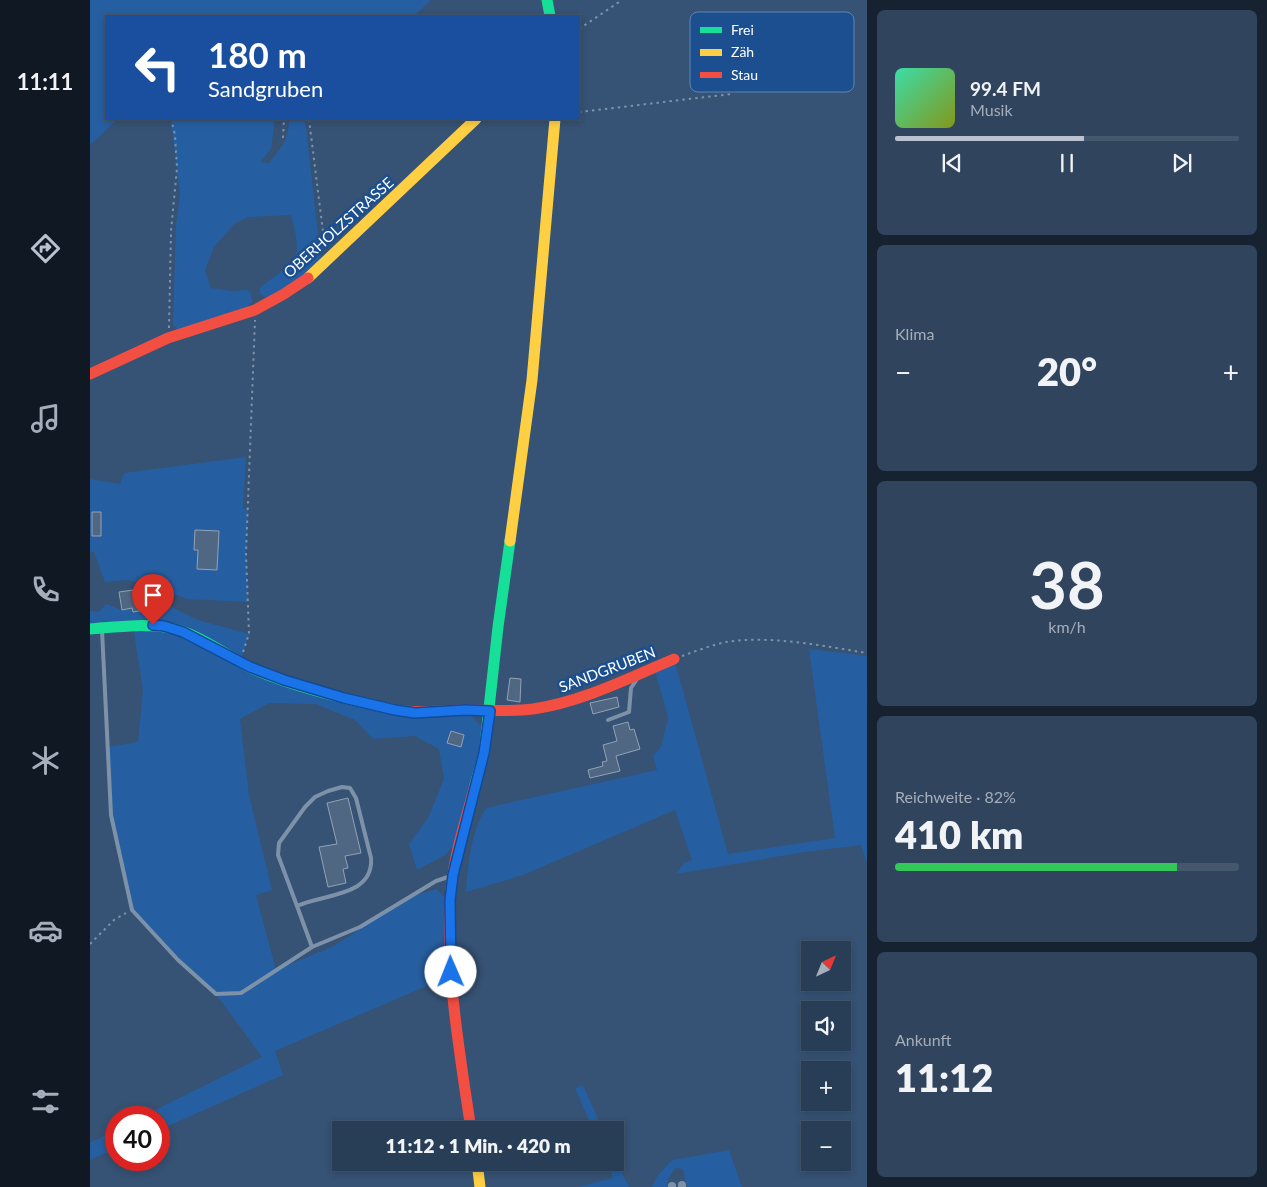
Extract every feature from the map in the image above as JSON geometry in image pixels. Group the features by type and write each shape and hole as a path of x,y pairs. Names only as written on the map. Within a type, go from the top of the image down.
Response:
{"street":[{"path":"547,0 550,15"},
{"name":"OBERHOLZSTRASSE","path":"90,374 168,338 256,310 307,279 475,120"},
{"path":"470,1121 459,1048 451,972 450,900 453,875 484,753 490,711 498,627 532,380 555,120"},
{"name":"SANDGRUBEN","path":"90,629 102,627 164,626 196,638 245,664 284,680 344,698 415,713 465,710 500,712 534,709 559,704 574,700 674,659"},
{"path":"477,1171 480,1187"}],"lane":[{"path":"102,627 111,815 132,910 178,960 216,994 241,993 312,947 360,927 436,881 453,875"},
{"path":"608,720 629,712 631,688 642,672"},
{"path":"297,906 311,900 351,890 365,878 370,870 371,858 360,815 353,791 348,787 337,788 315,797 305,807 279,844 278,855 312,947"}],"path":[{"path":"580,28 622,0"},
{"path":"580,112 732,94"},
{"path":"168,338 171,231 177,168 175,135 171,120"},
{"path":"283,138 284,120"},
{"path":"309,120 326,260"},
{"path":"245,664 249,634 246,553 256,310"},
{"path":"674,659 726,642 764,640 867,653"},
{"path":"90,944 114,920 132,910"}],"shaded area":[{"path":"90,0 431,0 415,15 105,15 105,120 117,120 90,145"},
{"path":"171,120 275,120 271,149 260,162 269,163 284,143 288,132 289,120 305,120 321,259 282,291 267,298 260,294 260,288 294,259 297,251 296,235 291,215 248,217 234,224 214,247 205,270 211,288 231,291 248,290 251,294 252,302 245,308 178,330 173,325 176,225 180,194"},
{"path":"246,457 243,508 248,510 246,553 248,602 188,599 128,580 105,582 94,552 90,552 90,479 120,484 124,473"},
{"path":"159,601 198,620 249,634 240,662 395,710 465,710 487,732 461,838 445,855 417,870 409,844 428,818 444,779 439,749 415,736 373,739 355,720 316,704 269,703 240,719 249,795 272,890 256,895 276,970 334,946 412,896 437,889 444,897 443,979 275,1051 283,1075 170,1125 170,1106 163,1106 262,1057 216,994 178,960 132,910 111,815 108,747 138,742 143,690 133,626 90,628 90,611 99,612 106,604 122,610 132,608 133,612 145,610 144,602"},
{"path":"809,649 867,656 867,864 861,845 804,852 676,874 684,863 692,860 675,810 523,875 466,892 469,859 474,838 486,808 657,770 653,756 661,747 668,717 655,671 675,662 728,854 835,838"},
{"path":"583,1085 599,1121 589,1121 575,1088"},
{"path":"105,1136 105,1153 90,1160 90,1143"},
{"path":"729,1150 742,1187 687,1187 683,1169 675,1168 668,1179 668,1187 652,1187 658,1175 672,1160"},
{"path":"610,1171 621,1171 629,1187 578,1187 613,1178"}],"building":[{"path":"92,512 101,512 101,536 92,536"},
{"path":"195,530 219,531 217,570 197,569 198,550 194,550"},
{"path":"133,590 134,594 142,592 146,610 133,612 132,608 122,610 119,592"},
{"path":"510,678 521,679 520,702 507,700"},
{"path":"617,697 619,707 593,714 590,703"},
{"path":"628,722 630,730 634,729 640,749 616,756 620,771 590,778 588,770 603,766 602,762 607,761 603,745 617,741 613,726"},
{"path":"451,731 464,735 461,747 447,743"},
{"path":"348,798 361,853 345,856 348,868 343,869 346,883 328,887 319,847 337,844 327,803"}],"traffic: fast":[{"path":"547,0 550,15"},
{"path":"475,785 484,753 510,541"},
{"path":"90,629 140,626 180,630 200,639 249,667 284,681 396,710"}],"traffic: slow":[{"path":"308,278 475,120"},
{"path":"510,541 532,380 555,120"},
{"path":"478,1171 480,1187"}],"traffic: jam":[{"path":"90,374 168,338 255,310 308,278"},
{"path":"396,710 422,712 507,711 551,706 587,695 674,659"},
{"path":"470,1121 458,1044 452,987 449,929 453,871 475,785"}],"route":[{"path":"153,625 173,628 183,632 250,667 284,680 344,698 415,713 465,710 490,711 484,753 453,875 450,900 451,972"}]}
